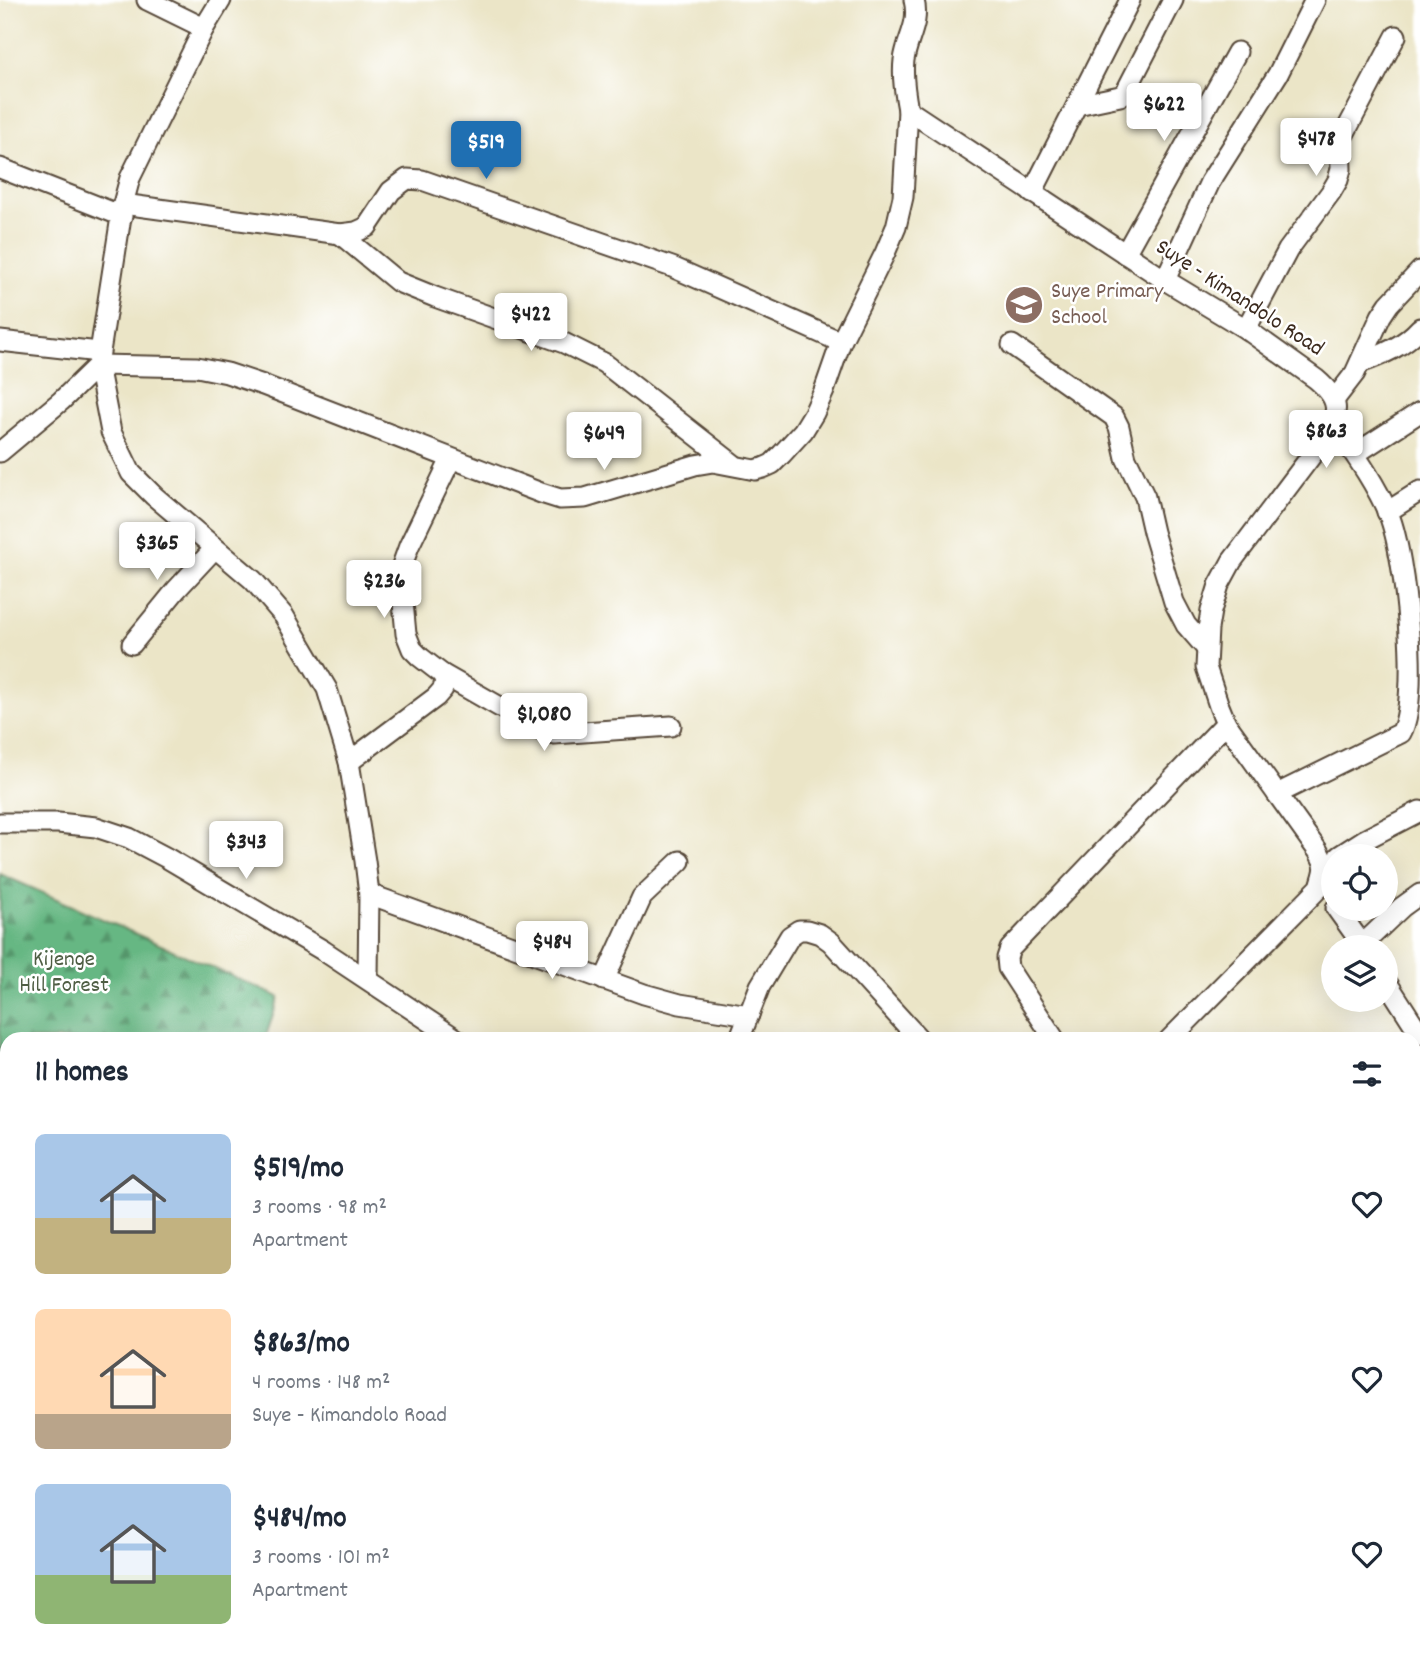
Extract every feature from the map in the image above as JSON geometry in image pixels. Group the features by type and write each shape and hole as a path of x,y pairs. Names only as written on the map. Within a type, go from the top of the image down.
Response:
{"street":[{"path":"147,0 204,28"},
{"path":"221,0 204,28 130,178 122,210 98,359 111,432 131,473 154,496 253,580 284,616 327,689 349,762 369,894 368,978"},
{"path":"0,341 98,359 197,367 227,373 560,499 585,498 713,462 755,470 764,468 772,464 803,431 824,391 841,342 896,227 903,198 908,110 904,59 915,27 914,0"},
{"path":"1032,193 1130,0"},
{"path":"1077,105 1125,93 1173,0"},
{"path":"1165,280 1210,182 1278,74 1315,0"},
{"path":"1246,329 1288,250 1338,180 1341,169 1340,142 1396,36"},
{"path":"1125,254 1237,51"},
{"name":"Suye - Kimandolo Road","path":"908,110 1165,280 1246,329 1316,379 1335,399"},
{"path":"0,168 122,210 340,234 368,227 391,191 407,179 422,180 672,267 841,342"},
{"path":"340,234 398,282 564,343 604,363 733,464"},
{"path":"1321,846 1277,794 1226,723 1206,667 1211,611 1219,585 1241,550 1324,439 1333,423 1335,399 1352,379 1381,316 1420,271"},
{"path":"1360,363 1387,353 1420,328"},
{"path":"1012,345 1114,417 1126,458 1144,497 1174,602 1186,625 1206,648"},
{"path":"0,452 61,401 98,359"},
{"path":"1355,454 1420,412"},
{"path":"1277,794 1401,733 1413,716 1417,701 1419,670 1410,587 1412,562 1398,541 1387,512 1355,454 1333,423"},
{"path":"451,459 409,546 400,571 406,634 412,649 442,674 544,732 554,734 671,726"},
{"path":"1387,512 1420,491"},
{"path":"132,644 215,548"},
{"path":"349,762 436,697 443,689 445,681 442,674"},
{"path":"1050,1032 1008,968 1010,950 1226,723"},
{"path":"1358,844 1420,811"},
{"path":"0,823 58,823 96,827 129,838 324,951 446,1032"},
{"path":"604,980 642,897 680,861"},
{"path":"1177,1032 1320,887"},
{"path":"369,894 644,994 680,1004 749,1015"},
{"path":"1374,935 1402,907 1420,894"},
{"path":"742,1032 760,986 790,936 800,930 820,934 831,942 913,1032"},
{"path":"1398,1000 1419,1032"}],"green space":[{"name":"Kijenge Hill Forest","path":"0,874 279,997 267,1032 0,1032"}],"place":[{"name":"Suye Primary School","path":"1024,305"}]}
